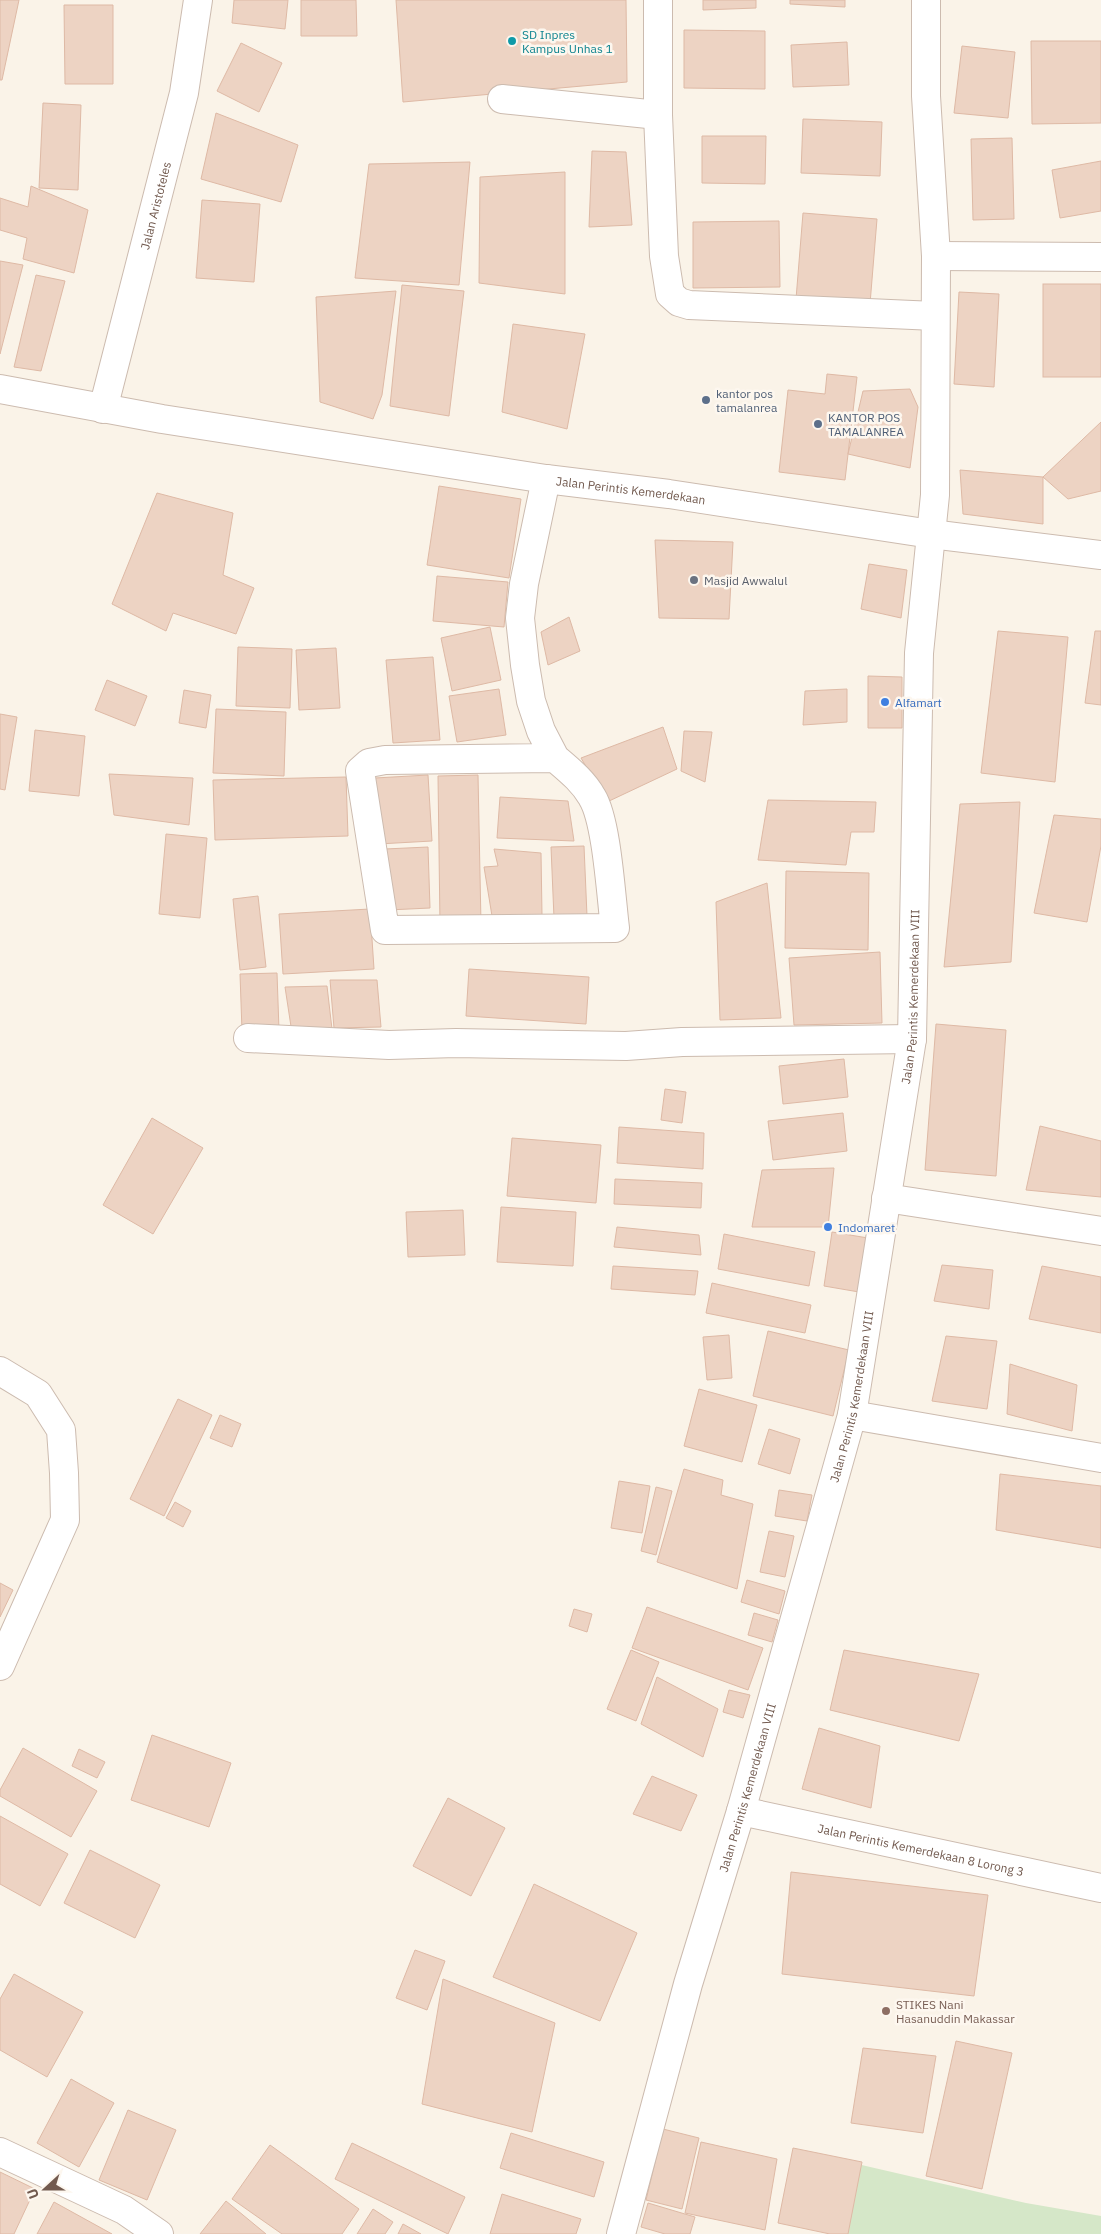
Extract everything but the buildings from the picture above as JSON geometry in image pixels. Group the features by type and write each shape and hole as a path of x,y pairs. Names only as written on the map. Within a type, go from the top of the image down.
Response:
{"street":[{"name":"Jalan Aristoteles","path":"103,408 184,93 198,0"},
{"path":"658,0 658,115 667,282 670,294 679,302 690,305 935,316"},
{"name":"Jalan Perintis Kemerdekaan VIII","path":"621,2234 688,1984 741,1811 852,1415 912,1039 919,653 935,494 936,256 926,96 926,0"},
{"path":"502,99 658,115"},
{"path":"936,256 1101,257"},
{"name":"Jalan Perintis Kemerdekaan","path":"0,389 162,419 546,479 670,494 931,534 1101,555"},
{"path":"546,479 524,584 520,618 525,665 532,701 541,731 555,758 577,777 593,799 601,820 615,928 385,930 360,771 369,763 385,760 555,758"},
{"path":"248,1038 389,1045 456,1043 626,1046 682,1042 912,1039"},
{"path":"886,1198 1101,1231"},
{"path":"0,1371 38,1394 60,1430 64,1473 65,1520 0,1666"},
{"path":"852,1415 1101,1458"},
{"name":"Jalan Perintis Kemerdekaan 8 Lorong 3","path":"741,1811 1101,1888"},
{"path":"0,2152 124,2210 160,2234"}],"green space":[{"path":"853,2163 1026,2203 1101,2216 1101,2234 847,2234"}],"place":[{"name":"SD Inpres Kampus Unhas 1","path":"512,41"},
{"name":"kantor pos tamalanrea","path":"706,400"},
{"name":"KANTOR POS TAMALANREA","path":"818,424"},
{"name":"Masjid Awwalul","path":"694,580"},
{"name":"Alfamart","path":"885,702"},
{"name":"Indomaret","path":"828,1227"},
{"name":"STIKES Nani Hasanuddin Makassar","path":"886,2011"}]}
